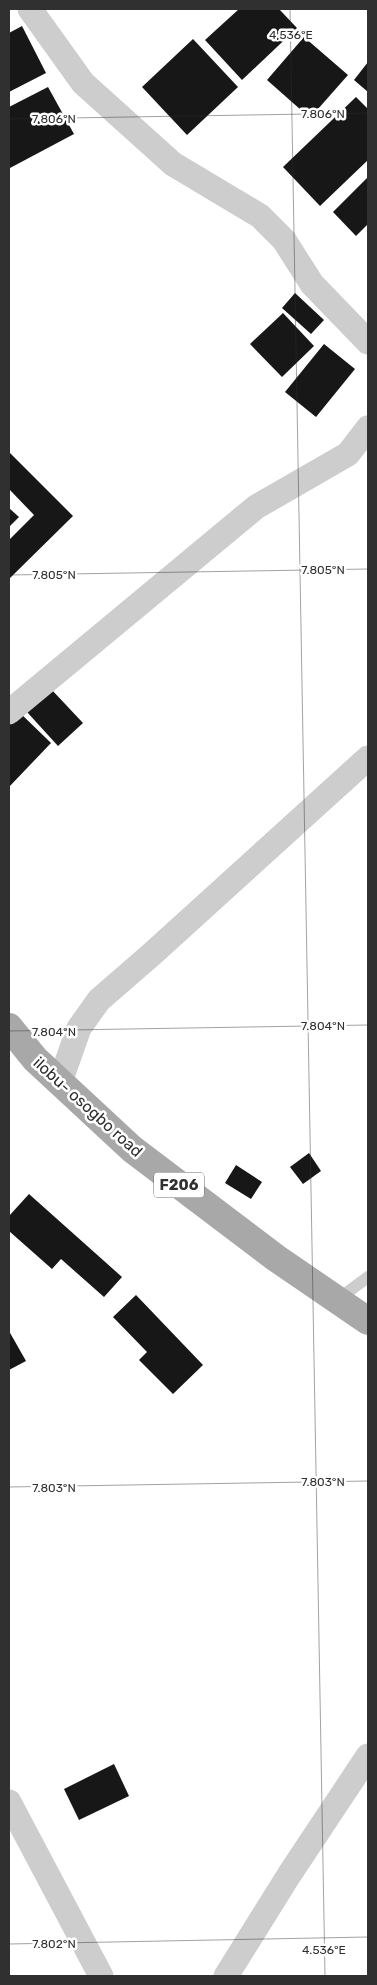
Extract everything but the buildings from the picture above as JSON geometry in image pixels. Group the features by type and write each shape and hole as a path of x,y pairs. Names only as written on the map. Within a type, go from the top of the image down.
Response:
{"main road":[{"name":"ilobu- osogbo road","path":"9,1027 35,1059 132,1149 276,1258 368,1321"}],"street":[{"path":"30,9 83,83 173,164 260,216 284,240 312,284 368,342"},
{"path":"9,712 256,507 348,454 368,428"},
{"path":"60,1082 79,1028 99,1000 368,758"},
{"path":"226,1976 289,1875 368,1756"},
{"path":"9,1802 101,1976"}],"lane":[{"path":"337,1300 368,1277"}]}
